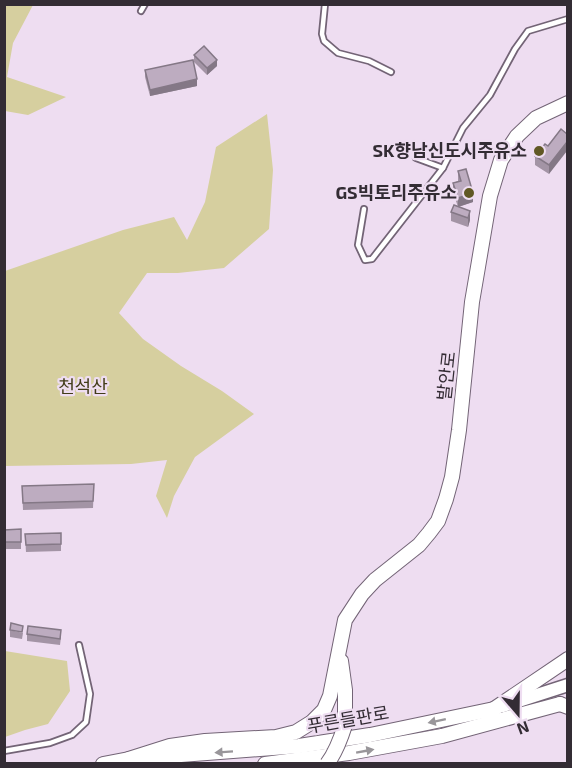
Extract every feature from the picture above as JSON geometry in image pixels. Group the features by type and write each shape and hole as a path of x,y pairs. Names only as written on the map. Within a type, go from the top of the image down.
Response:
{"main road":[{"name":"발안로","path":"129,759 182,744 276,737 296,732 312,722 324,710 330,696 345,620 362,594 375,580 419,544 438,521 446,499 465,383 472,302 490,196 501,160 517,136 536,118 567,103"},
{"path":"327,764 342,736 345,724 345,690 339,647"},
{"path":"494,709 567,659"},
{"name":"푸른들판로","path":"129,759 299,746 370,735 494,709 567,685"},
{"name":"푸른들판로","path":"265,764 349,753 442,736 565,704"},
{"path":"103,764 129,759"}],"lane":[{"path":"141,11 145,4"},
{"path":"325,4 322,34 324,41 339,53 369,61 391,72"},
{"path":"364,209 358,245 365,260 372,259 443,168 462,128 490,95 515,49 528,32 567,19"},
{"path":"416,158 443,168"},
{"path":"4,751 50,743 72,735 86,722 90,694 79,645"}],"green space":[{"path":"4,5 33,5 13,43 7,77 66,97 28,115 5,111"},
{"name":"천석산","path":"267,114 273,170 269,229 224,268 178,273 147,273 119,313 143,339 254,414 195,457 174,496 167,518 156,496 167,460 131,464 5,466 5,271 123,230 174,217 187,240 205,202 216,147"},
{"path":"5,651 67,661 70,691 48,724 5,737"}],"building":[{"path":"204,46 217,60 207,68 194,55"},
{"path":"193,60 197,79 150,90 145,70"},
{"path":"561,129 567,134 567,142 549,165 535,156 545,144 548,146"},
{"path":"466,169 473,193 458,198 453,183 461,181 458,171"},
{"path":"454,205 470,211 468,218 451,212"},
{"path":"94,484 93,501 23,503 22,486"},
{"path":"21,529 21,542 4,542 4,530"},
{"path":"61,533 61,544 26,545 25,534"},
{"path":"11,623 23,626 22,632 10,630"},
{"path":"28,626 61,630 60,639 27,634"}],"place":[{"name":"SK향남신도시주유소","path":"539,151"},
{"name":"GS빅토리주유소","path":"469,193"}]}
